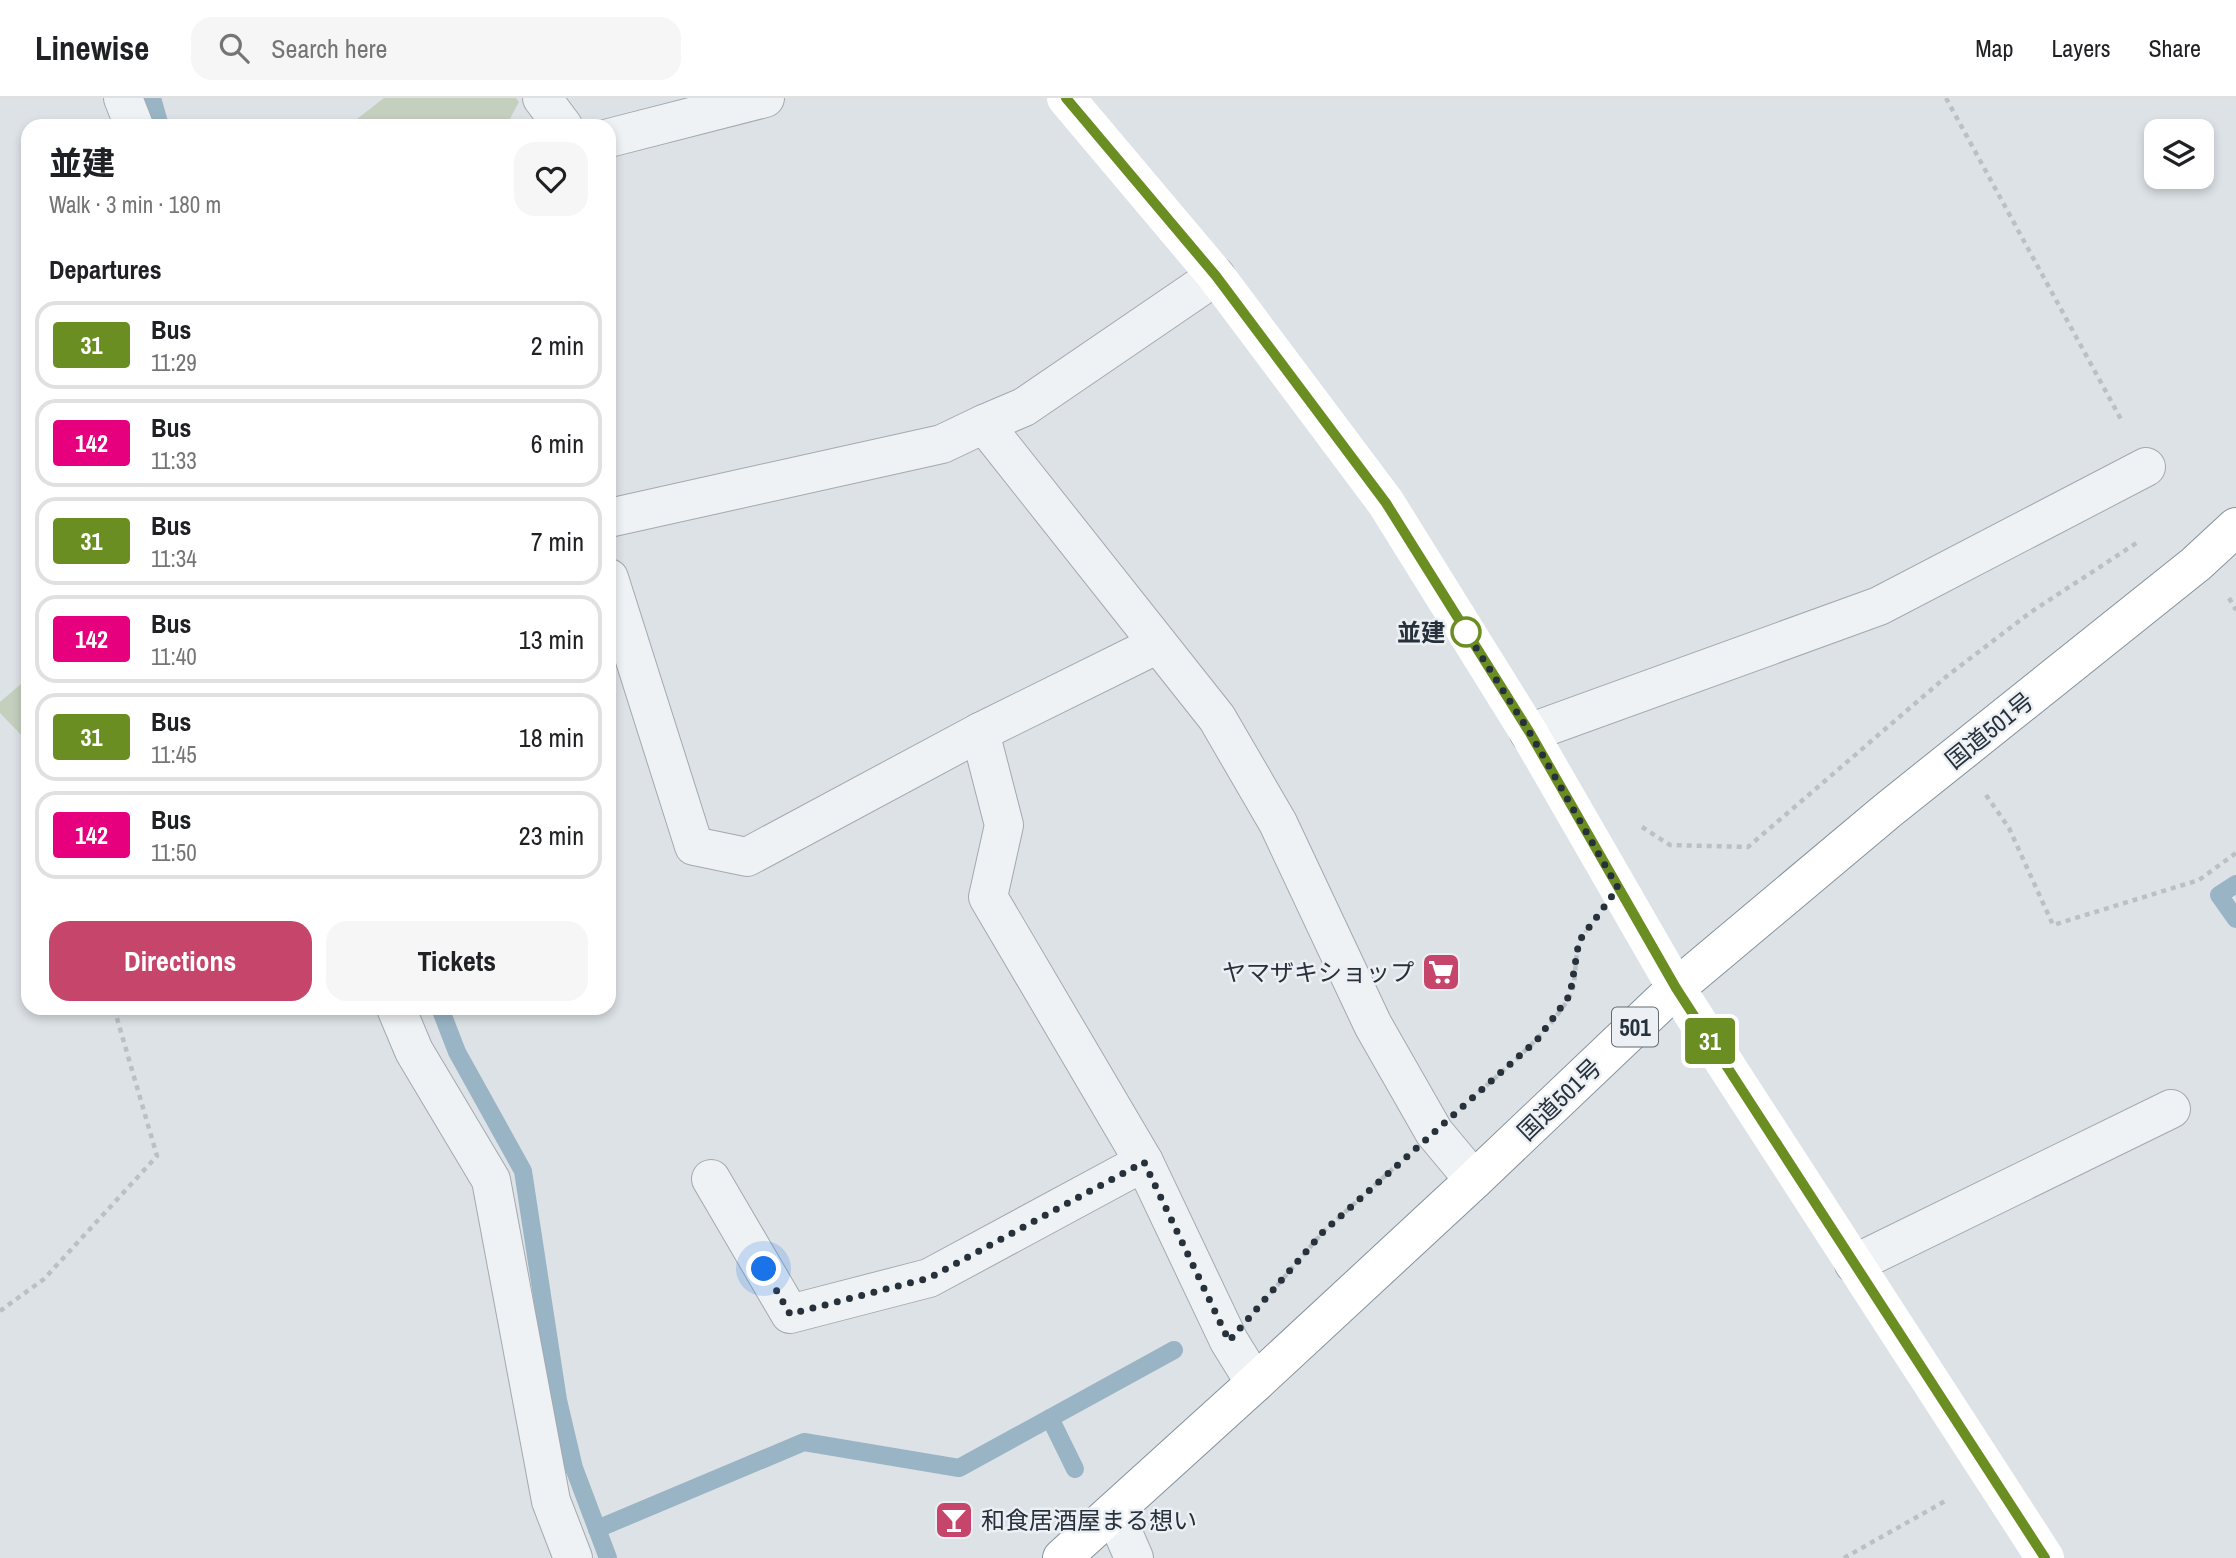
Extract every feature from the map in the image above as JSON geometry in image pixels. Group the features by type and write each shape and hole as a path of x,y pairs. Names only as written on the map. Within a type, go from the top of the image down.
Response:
{"main road":[{"path":"1066,98 1216,276 1386,503 1530,733 1676,988 2045,1558"},
{"name":"国道501号","path":"1062,1558 1474,1180 1676,988 1887,811 2196,564 2236,527"}],"street":[{"path":"123,98 131,119"},
{"path":"542,98 558,119"},
{"path":"616,136 765,98"},
{"path":"616,516 942,444 1024,407 1216,276"},
{"path":"984,424 1217,718 1278,823 1373,1025 1434,1132 1474,1180"},
{"path":"1530,733 1879,606 2146,467"},
{"path":"616,600 694,846 747,857 980,732 1158,644"},
{"path":"980,732 1004,825 988,897 1144,1162 1229,1341 1255,1383"},
{"path":"399,1015 414,1051 491,1180 551,1500 573,1558"},
{"path":"1854,1264 2171,1109"},
{"path":"711,1179 790,1314 929,1278 1144,1162"},
{"path":"1114,1512 1134,1558"}],"path":[{"path":"1946,98 2146,467"},
{"path":"1641,826 1670,845 1748,847 1947,676 2031,612 2148,536"},
{"path":"1957,755 2009,828 2053,925 2199,880 2236,853"},
{"path":"1229,1341 1323,1232 1537,1040 1570,995 1579,941 1618,888"},
{"path":"0,1311 44,1279 157,1156 116,1015"},
{"path":"1844,1558 1991,1475"}],"green space":[{"path":"384,98 516,98 519,102 510,119 357,119"},
{"path":"21,684 21,735 0,713 0,702"}],"waterway":[{"path":"152,98 158,119"},
{"path":"2236,884 2219,895 2236,919"},
{"path":"443,1015 457,1052 523,1171 558,1400 574,1468 608,1558"},
{"path":"597,1529 804,1442 959,1468 1174,1350"},
{"path":"1050,1418 1075,1469"}],"bus line":[{"name":"31","path":"1066,98 1216,276 1386,503 1530,733 1676,988 2045,1558"}],"place":[{"name":"並建","path":"1466,632"},
{"name":"ヤマザキショップ","path":"1441,972"},
{"name":"和食居酒屋まる想い","path":"954,1520"}],"route":[{"path":"764,1269 790,1314 929,1278 1144,1162 1229,1341 1323,1232 1537,1040 1570,995 1579,941 1618,888 1530,733 1466,632"}]}
